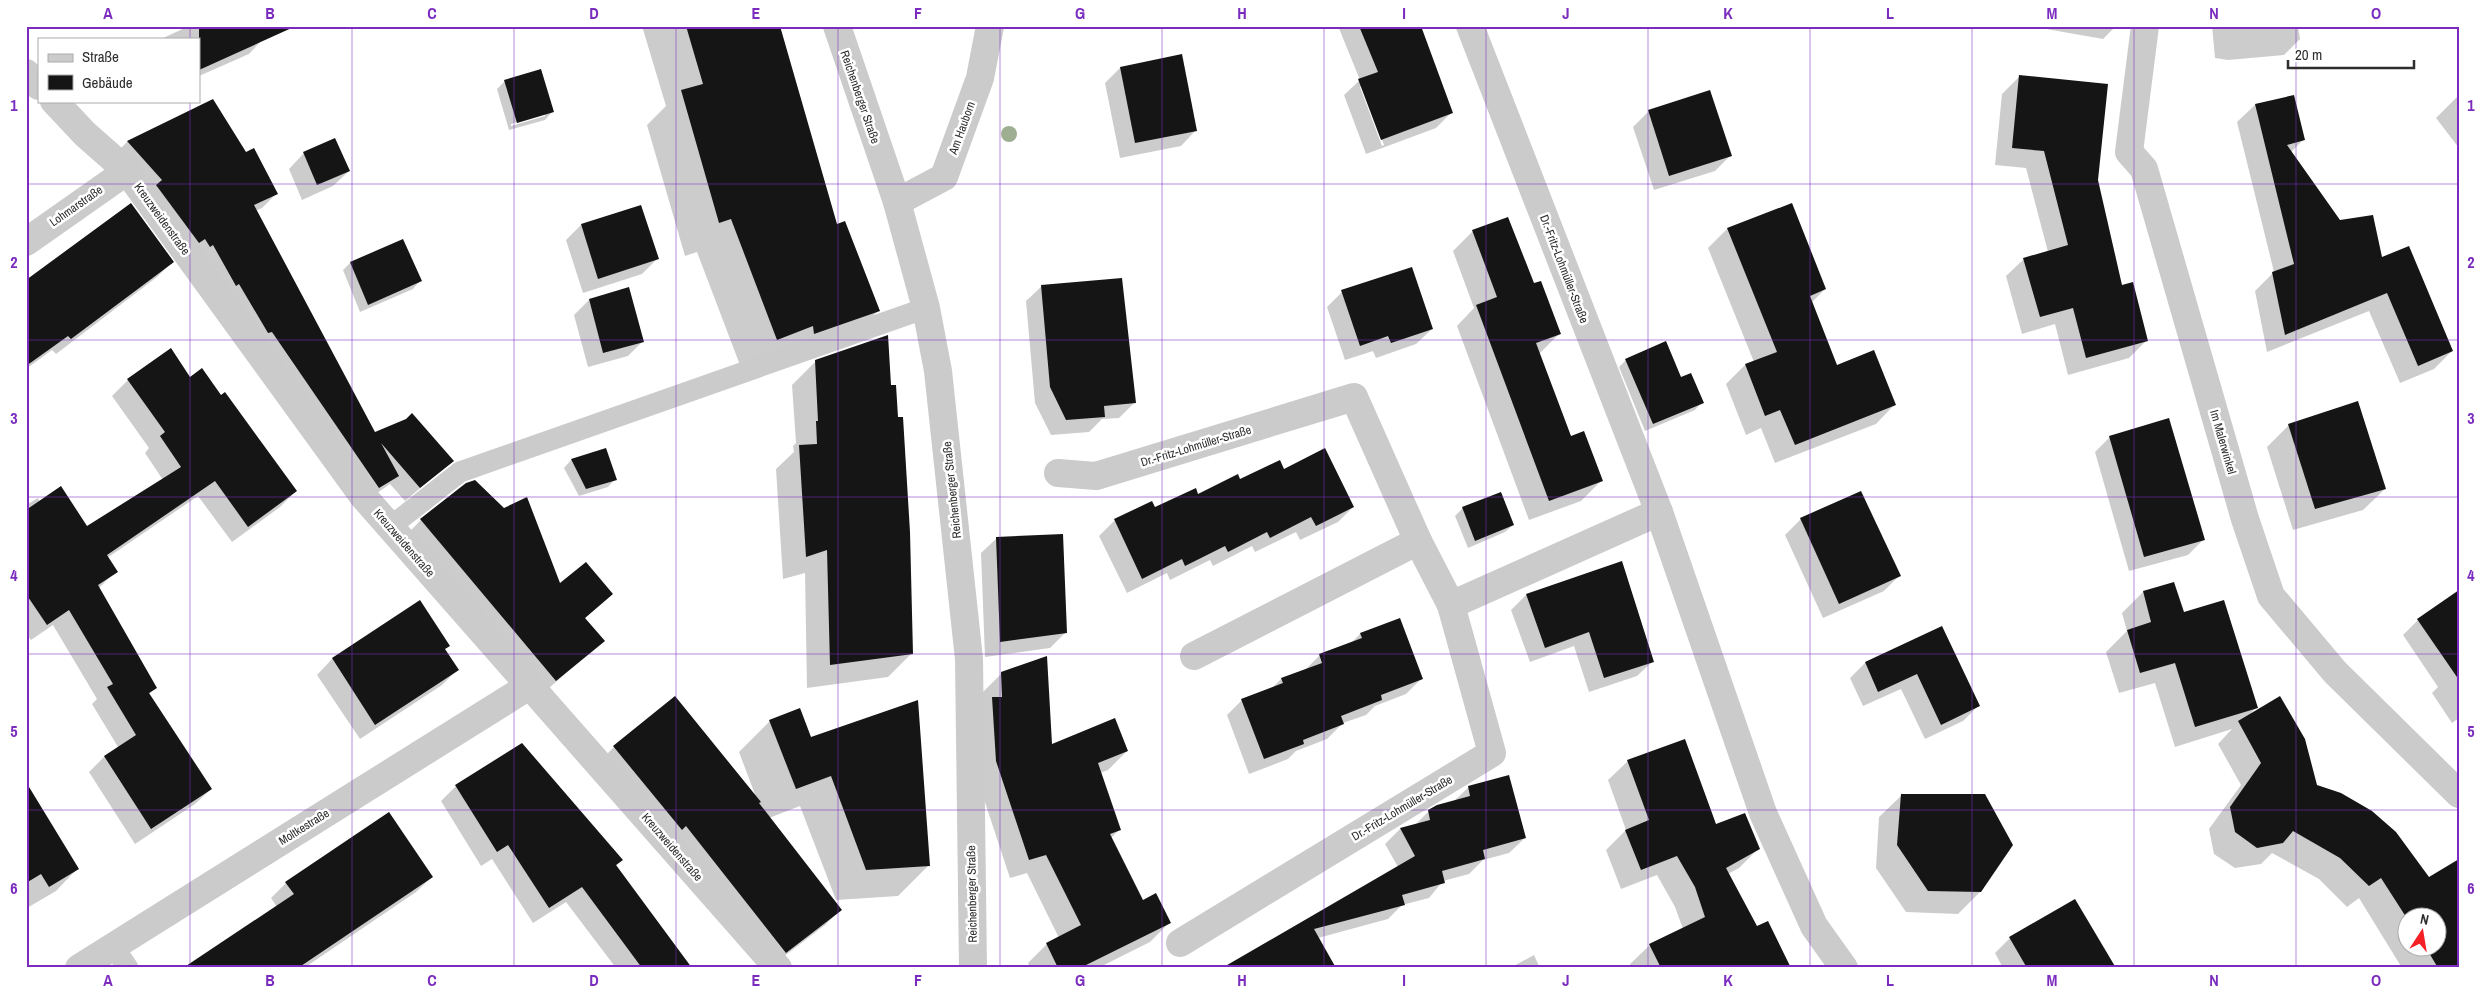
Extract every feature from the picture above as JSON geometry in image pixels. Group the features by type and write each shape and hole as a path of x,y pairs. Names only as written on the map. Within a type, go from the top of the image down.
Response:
{"street":[{"name":"Reichenberger Straße","path":"837,26 897,202 926,308 938,371 969,659 973,968"},
{"name":"Am Hauborn","path":"897,202 944,177 980,78 990,26"},
{"name":"Dr.-Fritz-Lohmüller-Straße","path":"1470,26 1658,512 1763,813 1814,926 1844,968"},
{"name":"Im Malerwinkel","path":"2145,26 2129,152 2144,169 2246,519 2271,596 2335,672 2459,794"},
{"path":"26,73 38,85"},
{"name":"Kreuzweidenstraße","path":"55,102 85,134 127,171 363,496 778,968"},
{"name":"Lohmarstraße","path":"26,242 127,171"},
{"name":"Dr.-Fritz-Lohmüller-Straße","path":"1058,472 1096,476 1354,397 1418,541 1451,605 1492,753 1180,943"},
{"path":"1451,605 1658,512"},
{"path":"1194,656 1418,541"},
{"name":"Moltkestraße","path":"79,968 121,957 529,686"}],"lane":[{"path":"390,527 460,472 926,308"}],"building":[{"path":"199,26 296,26 200,70"},
{"path":"686,26 780,26 837,224 845,221 880,311 814,334 813,326 777,340 731,219 719,223 681,90 703,84"},
{"path":"1359,26 1421,26 1453,113 1381,140 1358,79 1378,72"},
{"path":"1182,54 1197,131 1135,143 1120,67"},
{"path":"541,69 554,112 517,123 504,80"},
{"path":"2019,75 2108,84 2098,180 2122,285 2133,282 2148,341 2086,358 2073,308 2040,317 2023,258 2068,245 2044,151 2012,148"},
{"path":"1710,90 1732,156 1669,176 1648,110"},
{"path":"2294,95 2305,140 2287,145 2340,220 2373,215 2382,257 2409,246 2453,351 2418,366 2387,293 2285,335 2272,272 2294,264 2255,104"},
{"path":"213,99 246,152 254,148 278,194 254,205 375,432 406,419 412,413 454,461 420,488 381,443 399,476 379,488 272,332 268,333 239,284 236,286 213,245 210,247 205,239 199,243 156,185 162,180 127,141"},
{"path":"335,138 350,171 317,185 303,152"},
{"path":"131,203 174,262 71,339 68,336 26,366 26,280"},
{"path":"1792,203 1826,289 1810,296 1837,365 1874,350 1896,405 1795,445 1780,410 1765,416 1745,364 1777,352 1727,228"},
{"path":"641,205 659,259 598,279 581,224"},
{"path":"1508,217 1534,283 1541,281 1561,334 1536,343 1571,436 1584,431 1603,481 1549,501 1476,305 1497,297 1472,230"},
{"path":"403,239 422,281 368,305 350,262"},
{"path":"1412,267 1433,329 1391,343 1388,336 1360,346 1341,290"},
{"path":"1122,278 1136,403 1104,406 1105,417 1066,420 1050,387 1041,285"},
{"path":"629,287 644,342 603,353 589,299"},
{"path":"888,335 891,385 896,385 898,417 903,417 910,532 913,654 830,665 827,550 806,557 799,445 817,444 816,421 818,421 815,360"},
{"path":"1666,341 1681,377 1691,373 1704,403 1653,424 1625,359"},
{"path":"171,348 190,377 202,368 221,395 225,392 297,491 248,527 215,481 107,555 118,572 98,585 157,688 149,693 212,789 151,829 104,756 136,735 107,687 113,684 69,610 47,625 26,594 26,510 61,486 87,526 181,467 160,436 165,432 127,379"},
{"path":"2358,401 2386,489 2315,509 2288,424"},
{"path":"2169,418 2205,540 2144,557 2109,436"},
{"path":"606,448 617,480 586,489 571,459"},
{"path":"1325,448 1354,507 1316,526 1311,517 1270,538 1267,532 1228,552 1225,546 1185,566 1182,559 1142,579 1114,519 1152,501 1155,507 1196,488 1198,494 1238,474 1240,479 1280,460 1284,469"},
{"path":"475,480 504,508 527,497 560,583 586,562 613,594 585,618 605,641 556,681 420,519 466,483"},
{"path":"1861,491 1901,576 1839,604 1800,518"},
{"path":"1501,492 1514,525 1475,541 1462,507"},
{"path":"1063,534 1067,633 1000,642 996,537"},
{"path":"1622,561 1654,662 1604,678 1589,632 1545,648 1526,594"},
{"path":"2174,582 2184,612 2224,600 2258,708 2195,727 2175,663 2140,673 2127,630 2151,622 2143,591"},
{"path":"2459,590 2459,680 2417,619"},
{"path":"420,600 450,646 445,649 459,670 375,725 332,658"},
{"path":"1400,618 1423,679 1381,695 1382,700 1341,716 1344,724 1303,740 1304,744 1264,759 1241,699 1283,683 1281,678 1322,663 1319,654 1362,638 1360,633"},
{"path":"1942,626 1980,706 1941,725 1917,674 1878,692 1865,662"},
{"path":"1047,656 1052,744 1115,718 1128,751 1098,763 1121,830 1110,834 1143,900 1156,893 1171,923 1080,968 1058,968 1046,943 1081,925 1046,855 1029,860 996,761 992,697 1002,697 1001,672"},
{"path":"675,696 761,802 759,803 842,910 786,953 686,826 682,830 613,746"},
{"path":"2280,696 2305,739 2317,785 2341,793 2372,811 2396,832 2429,877 2459,859 2459,968 2438,968 2431,956 2448,956 2448,906 2399,906 2381,878 2369,886 2340,858 2293,831 2283,843 2257,848 2235,832 2230,807 2261,763 2238,721"},
{"path":"918,700 930,866 866,870 831,776 796,789 769,720 800,708 811,737"},
{"path":"1685,739 1716,824 1745,813 1760,849 1726,868 1757,926 1768,921 1791,968 1661,968 1649,944 1705,917 1695,887 1677,856 1641,870 1625,830 1649,820 1627,760"},
{"path":"522,743 623,860 616,865 692,968 642,968 582,887 549,908 508,845 497,852 455,785"},
{"path":"1509,775 1526,838 1483,850 1485,859 1442,871 1445,883 1402,895 1405,905 1314,929 1336,968 1222,968 1415,856 1400,828 1430,820 1428,810 1437,805 1470,796 1468,786"},
{"path":"26,782 79,869 49,887 41,874 26,883"},
{"path":"1901,794 1985,794 2013,845 1981,892 1928,891 1897,845"},
{"path":"389,812 433,877 298,968 183,968 294,894 285,882"},
{"path":"2075,899 2116,968 2027,968 2009,937"}]}
